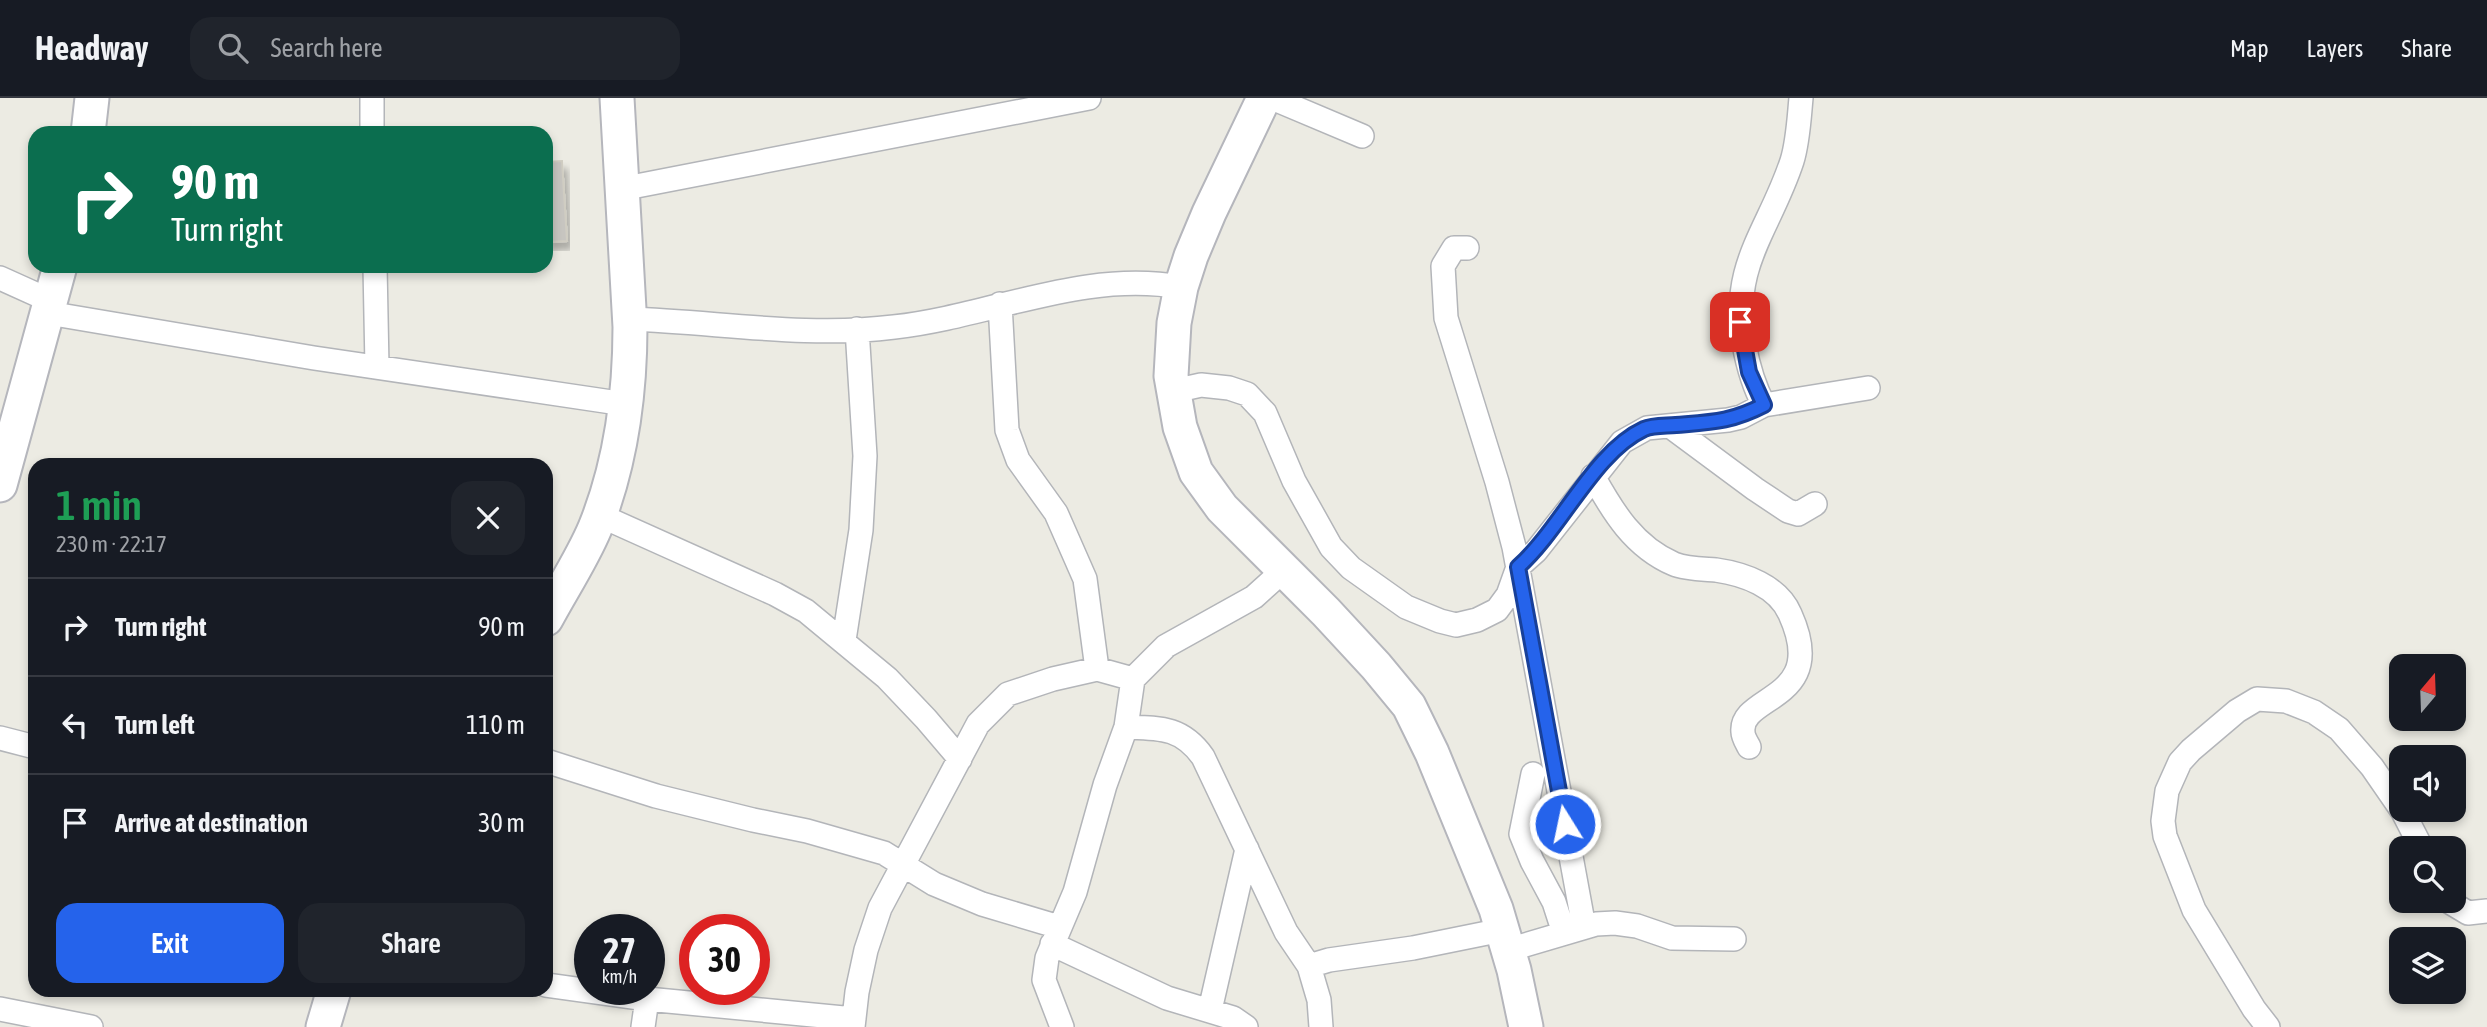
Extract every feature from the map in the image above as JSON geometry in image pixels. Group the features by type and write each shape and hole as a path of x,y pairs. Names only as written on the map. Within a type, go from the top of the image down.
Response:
{"street":[{"path":"89,126 92,98"},
{"path":"372,98 372,126"},
{"path":"553,606 594,530 608,491 630,365 630,319 617,98"},
{"path":"621,188 1089,98"},
{"path":"1264,98 1209,212 1181,288 1174,323 1171,376 1180,427 1196,472 1222,508 1377,666 1409,706 1432,753 1496,909 1526,1027"},
{"path":"1272,98 1362,136"},
{"path":"1764,405 1749,372 1740,322 1741,288 1747,265 1792,160 1801,98"},
{"path":"1466,248 1454,248 1443,266 1446,318 1497,482 1518,567 1574,930"},
{"path":"0,485 58,273"},
{"path":"375,273 377,367"},
{"path":"0,278 50,307 377,367 625,404"},
{"path":"630,319 756,328 858,329 952,318 1000,304 1094,284 1135,282 1181,288"},
{"path":"1000,304 1007,430 1018,460 1056,513 1085,579 1097,669"},
{"path":"844,640 859,542 865,457 858,329"},
{"path":"1174,391 1201,385 1229,387 1247,394 1265,413 1294,481 1331,547 1351,568 1406,607 1455,625 1476,620 1497,610 1508,595 1518,567 1536,551 1593,475 1622,442 1647,428 1728,420 1741,417 1764,405 1868,388"},
{"path":"1670,426 1788,510 1798,514 1815,504"},
{"path":"1593,475 1611,508 1634,539 1674,564 1746,576 1775,594 1789,611 1802,656 1795,676 1745,721 1743,732 1749,747"},
{"path":"599,515 775,594 806,611 887,678 960,759"},
{"path":"1062,1027 1044,980 1047,958 1076,891 1105,785 1126,727 1133,679 1166,646 1254,597 1284,570"},
{"path":"665,1001 853,1023 856,992 880,908 978,724 1008,694 1053,678 1097,669 1133,679"},
{"path":"2268,1027 2254,1009 2194,910 2165,836 2163,821 2167,791 2180,762 2237,711 2258,699 2286,701 2314,712 2339,729 2372,767 2389,792"},
{"path":"1126,727 1167,729 1191,742 1203,757 1286,932 1309,966 1318,1000 1321,1027"},
{"path":"0,738 28,745"},
{"path":"553,763 656,796 807,831 884,853 934,884 1056,936 1167,998 1233,1018 1246,1027"},
{"path":"1533,774 1521,834 1561,918 1574,930"},
{"path":"1210,1010 1247,849"},
{"path":"2466,912 2487,911"},
{"path":"1309,966 1329,960 1413,948 1505,940 1615,922 1672,938 1734,939"},
{"path":"553,986 574,989"},
{"path":"323,1027 332,997"},
{"path":"643,1027 646,1005"},
{"path":"0,1009 91,1027"}],"building":[{"path":"562,161 567,241 553,242 553,162"}],"route":[{"path":"1565,824 1518,567 1536,551 1622,442 1647,428 1728,420 1741,417 1764,405 1749,372 1740,322"}]}
